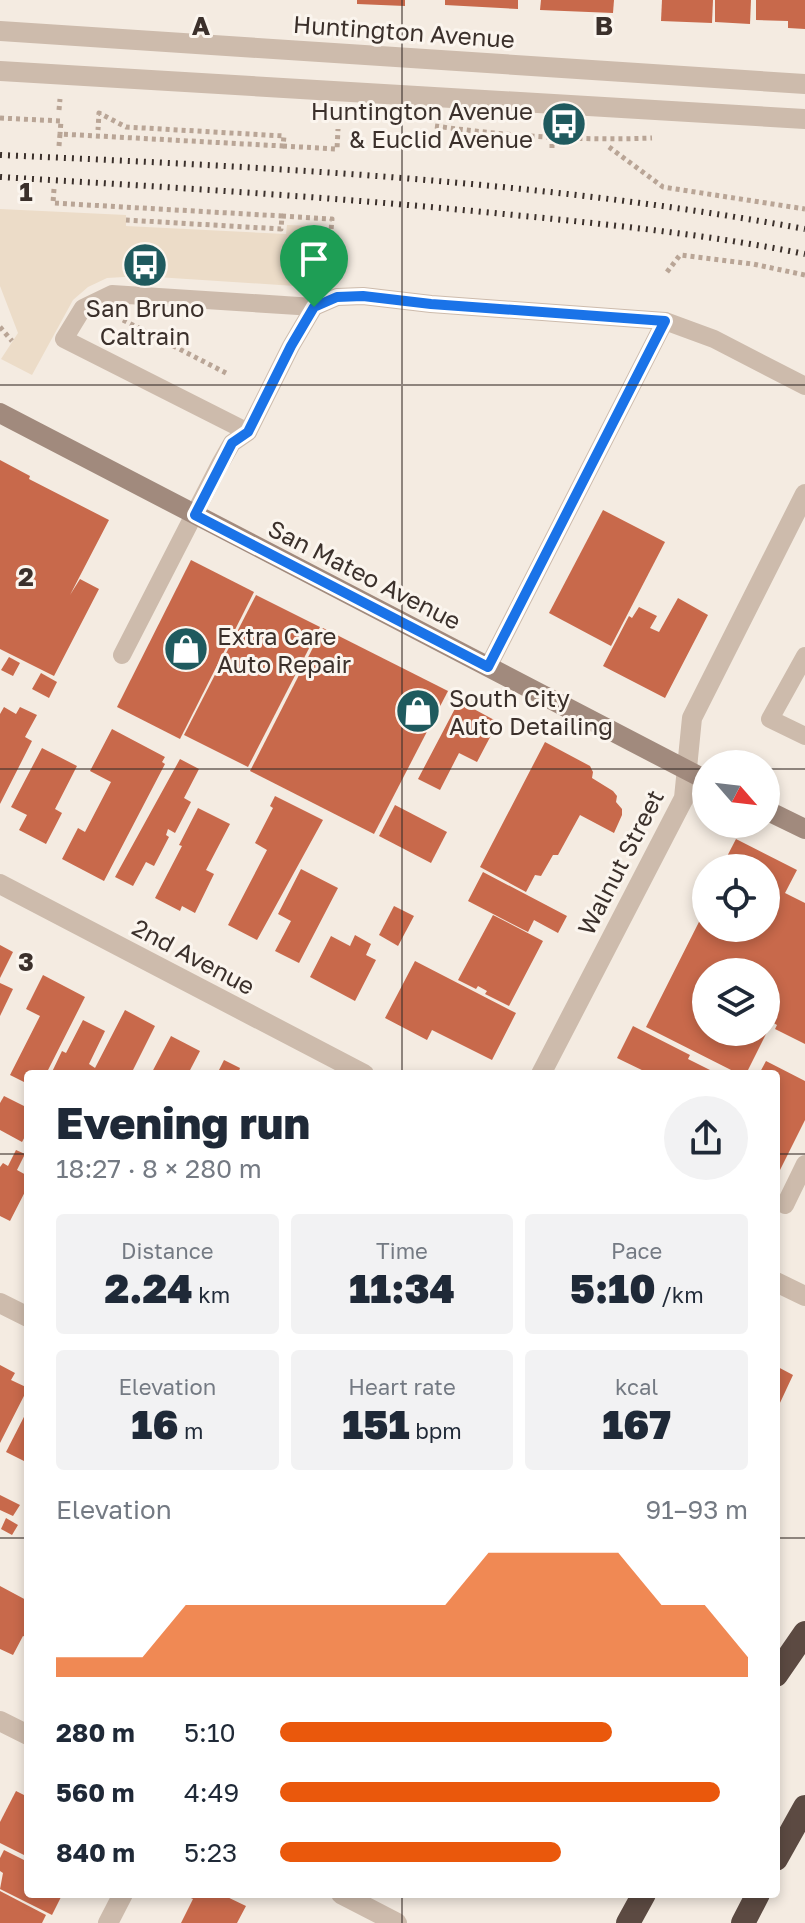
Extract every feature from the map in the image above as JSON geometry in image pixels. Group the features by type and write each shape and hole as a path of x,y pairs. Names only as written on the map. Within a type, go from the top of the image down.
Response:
{"highway":[{"path":"780,1669 805,1633"},
{"path":"780,1852 805,1807"},
{"path":"628,1923 642,1898"},
{"path":"743,1923 756,1898"}],"main road":[{"name":"San Mateo Avenue","path":"0,413 692,773"},
{"path":"780,817 805,829"}],"street":[{"name":"Huntington Avenue","path":"0,31 805,84"},
{"path":"0,71 805,119"},
{"name":"Walnut Street","path":"543,1070 684,798 692,718 805,494"},
{"name":"2nd Avenue","path":"0,884 356,1070"},
{"path":"780,1284 805,1296"},
{"path":"0,1303 24,1315"},
{"path":"0,1721 24,1733"},
{"path":"108,1923 121,1898"},
{"path":"349,1898 397,1923"}],"lane":[{"path":"248,432 64,339 83,308 112,294 314,307 337,297 363,296 665,321 714,339 805,386"},
{"path":"122,655 232,443 248,432 314,307"},
{"path":"488,667 665,321"},
{"path":"805,656 770,719 805,736"},
{"path":"785,1205 805,1164"}],"path":[{"path":"98,130 99,113 126,127 284,136 283,146"},
{"path":"0,118 61,121 59,146"},
{"path":"60,134 337,149 338,129"},
{"path":"609,147 663,187 805,209"},
{"path":"54,189 53,203 332,219 330,242"},
{"path":"126,220 281,229 282,216"},
{"path":"667,272 680,255 753,264 805,275"},
{"path":"112,294 123,320 226,373"},
{"path":"0,327 12,341"}],"shaded area":[{"path":"0,209 126,215 126,226 286,234 287,225 317,226 315,262 306,282 295,286 141,276 107,278 88,287 73,300 32,375 1,359 18,333 0,286"}],"building":[{"path":"357,0 405,0 405,6 357,4"},
{"path":"445,0 518,0 518,9 445,5"},
{"path":"541,0 614,0 613,13 540,10"},
{"path":"662,0 713,0 712,23 661,21"},
{"path":"715,0 751,0 750,24 715,22"},
{"path":"756,0 805,0 805,29 788,28 788,21 756,20"},
{"path":"0,460 30,476 29,479 109,520 70,595 80,579 99,589 54,676 0,649"},
{"path":"603,510 665,542 611,646 549,613"},
{"path":"191,560 254,592 180,739 117,707"},
{"path":"256,595 320,627 248,767 184,735"},
{"path":"678,598 708,615 665,698 603,666 629,616 632,618 639,607 657,616 650,628 659,632"},
{"path":"323,628 448,691 374,834 250,771"},
{"path":"9,657 20,663 13,676 1,670"},
{"path":"41,673 57,682 49,698 32,689"},
{"path":"459,701 498,722 477,762 459,753 440,790 418,779"},
{"path":"4,707 16,714 20,707 37,715 25,737 32,741 0,804 0,714"},
{"path":"112,729 165,757 162,762 165,764 104,881 62,859 78,828 85,832 111,782 90,771"},
{"path":"545,742 590,766 592,778 617,796 616,802 622,809 622,815 614,833 580,815 558,855 553,855 541,876 535,875 526,892 480,867"},
{"path":"42,748 77,766 55,809 62,813 46,844 19,830 27,815 11,807"},
{"path":"180,759 199,769 184,798 191,802 175,833 168,829 166,835 169,837 154,866 146,862 133,886 115,877"},
{"path":"275,796 323,820 257,940 228,925 267,850 255,843 273,808 270,806"},
{"path":"395,805 447,832 431,863 379,836"},
{"path":"198,808 230,824 206,870 214,874 195,913 182,906 180,911 155,898"},
{"path":"736,839 766,854 728,854"},
{"path":"780,861 797,870 785,893 805,903 805,1044 780,1032 780,958 692,958 692,1046 760,1046 748,1070 731,1070 646,1027 692,936 692,942 780,942"},
{"path":"301,869 338,888 299,963 275,951 291,921 278,914"},
{"path":"483,872 567,916 558,933 534,920 528,932 468,901"},
{"path":"394,906 414,916 398,946 379,935"},
{"path":"493,915 543,941 509,1006 485,994 487,991 478,986 476,989 458,980"},
{"path":"355,935 371,944 366,955 376,960 355,1001 310,977 331,936 350,946"},
{"path":"0,945 13,952 0,978"},
{"path":"415,961 516,1013 492,1060 432,1030 427,1040 385,1018"},
{"path":"43,975 85,997 48,1070 24,1070 24,1082 10,1075 40,1016 26,1009"},
{"path":"0,983 13,989 0,1016"},
{"path":"125,1010 155,1026 133,1070 53,1070 62,1051 66,1053 83,1020 105,1031 89,1064 95,1068"},
{"path":"633,1026 690,1055 688,1059 710,1070 642,1070 617,1058"},
{"path":"171,1036 200,1051 190,1070 153,1070"},
{"path":"224,1060 240,1068 239,1070 219,1070"},
{"path":"766,1061 805,1081 805,1120 780,1170 780,1070 761,1070"},
{"path":"4,1096 24,1106 22,1142 0,1130 0,1103"},
{"path":"16,1150 24,1154 17,1170 24,1174 24,1194 10,1221 0,1216 0,1167 3,1163 8,1166"},
{"path":"0,1365 15,1373 11,1380 24,1386 24,1396 0,1443"},
{"path":"780,1368 793,1375 780,1403"},
{"path":"24,1417 24,1461 6,1452"},
{"path":"0,1495 20,1505 13,1516 0,1510"},
{"path":"6,1518 18,1525 12,1535 1,1529"},
{"path":"0,1586 24,1599 24,1636 13,1655 0,1649"},
{"path":"16,1791 24,1795 24,1855 0,1843 0,1822"},
{"path":"4,1850 24,1860 24,1898 60,1898 52,1915 0,1889 3,1873 0,1871 0,1858"},
{"path":"0,1891 46,1915 42,1923 0,1923"},
{"path":"191,1898 229,1898 246,1906 237,1923 181,1923 193,1899"}],"railway":[{"path":"0,155 303,171 504,187 605,198 805,229"},
{"path":"0,177 441,208 655,230 805,254"}],"place":[{"name":"Huntington Avenue & Euclid Avenue","path":"564,124"},
{"name":"San Bruno Caltrain","path":"145,265"},
{"name":"Extra Care Auto Repair","path":"186,649"},
{"name":"South City Auto Detailing","path":"418,711"}],"route":[{"path":"363,296 665,321 488,667 195,515 232,443 248,432 314,307 337,297 363,296"}]}
